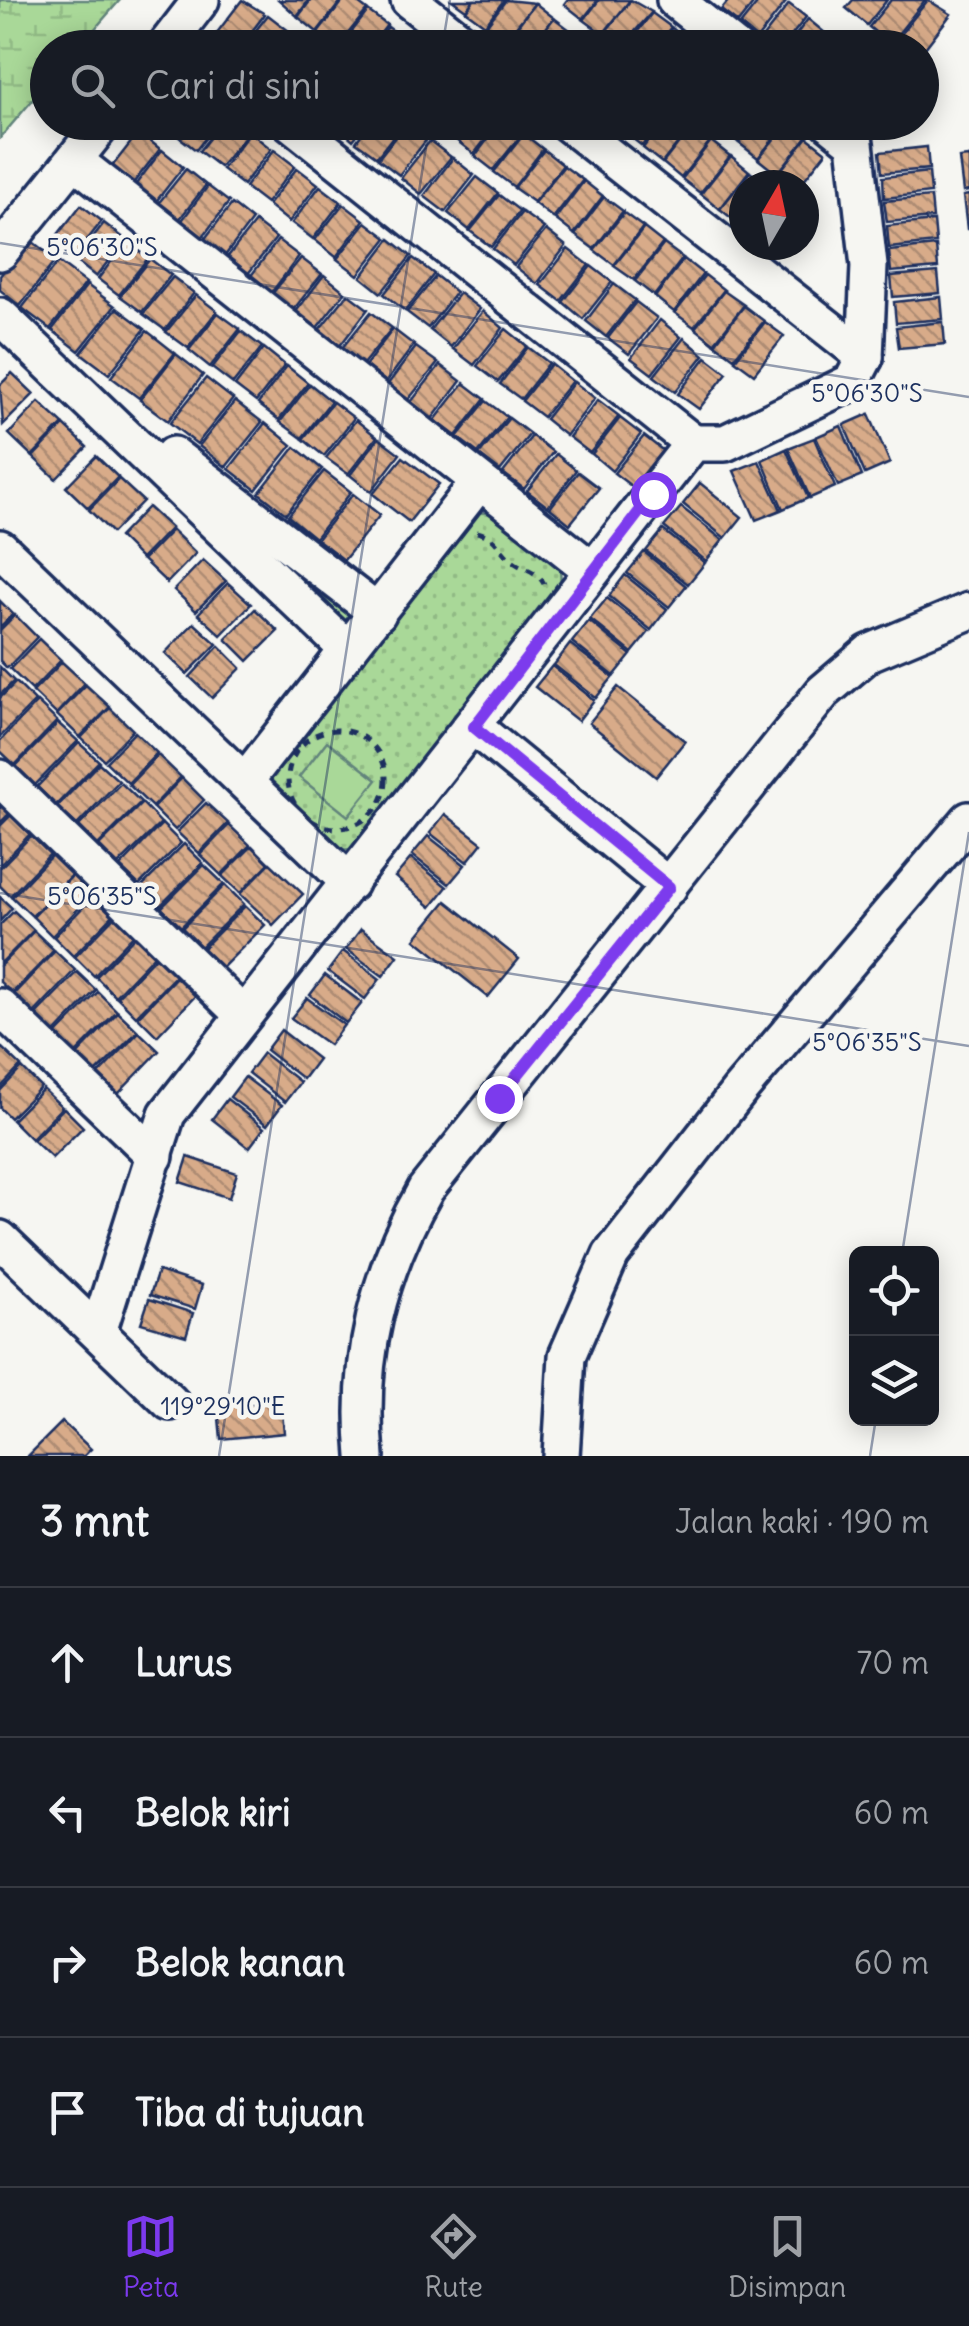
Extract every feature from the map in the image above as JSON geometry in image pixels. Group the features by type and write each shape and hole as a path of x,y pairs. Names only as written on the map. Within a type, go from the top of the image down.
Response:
{"street":[{"path":"185,30 201,0"},
{"path":"409,0 447,30"},
{"path":"675,0 712,30"},
{"path":"0,252 90,140"},
{"path":"313,140 693,443 725,443 836,394 852,382 865,357 869,266 855,143 851,140"},
{"path":"589,140 865,357"},
{"path":"74,160 592,570"},
{"path":"0,316 348,650"},
{"path":"31,346 378,612"},
{"path":"98,1332 166,1114 474,727 693,443"},
{"path":"246,780 479,482"},
{"path":"0,548 350,883"},
{"path":"366,1456 362,1382 368,1342 386,1273 406,1223 426,1189 669,887 780,742 846,670 869,653 969,611"},
{"path":"474,727 669,887"},
{"path":"0,778 242,1014"},
{"path":"561,1456 567,1356 612,1255 740,1090 969,820"},
{"path":"0,1008 155,1156"},
{"path":"0,1239 170,1402"}],"path":[{"path":"468,532 493,537 512,561 540,576 546,592"},
{"path":"321,732 326,720"},
{"path":"385,787 386,770 373,746 349,731 321,732 308,738 291,760 288,787 300,812 324,826 352,825 375,810 385,787 398,772"}],"green space":[{"path":"0,0 120,0 94,30 30,30 30,103 0,138"},
{"path":"476,512 494,514 560,565 561,588 354,849 336,850 269,786 268,777"},
{"path":"296,569 352,614 345,625 288,570"},
{"path":"327,741 377,780 348,816 299,777"}],"building":[{"path":"242,0 265,14 253,30 219,30"},
{"path":"279,0 309,0 297,16"},
{"path":"311,0 342,0 319,30 298,17"},
{"path":"344,0 354,0 367,10 351,30 320,30"},
{"path":"452,0 474,0 466,10"},
{"path":"474,0 504,0 485,25 466,11"},
{"path":"506,0 535,3 513,30 491,30 486,26"},
{"path":"567,0 598,0 583,19 564,4"},
{"path":"599,0 630,0 606,30 598,30 584,20"},
{"path":"631,0 652,12 636,30 607,30"},
{"path":"729,0 756,0 738,23 721,10"},
{"path":"760,0 786,2 764,30 746,30 740,25"},
{"path":"853,0 887,0 867,25 846,8"},
{"path":"891,0 925,0 901,30 869,27"},
{"path":"928,0 951,14 939,30 904,30"},
{"path":"535,3 554,18 545,30 514,30"},
{"path":"789,4 806,17 796,30 769,30"},
{"path":"368,11 387,25 383,30 353,30"},
{"path":"652,13 671,27 669,30 639,30"},
{"path":"268,15 288,30 256,30"},
{"path":"554,18 570,30 545,30"},
{"path":"808,19 821,30 800,30"},
{"path":"133,140 149,140 160,149 131,186 110,169"},
{"path":"183,140 204,140 196,150"},
{"path":"208,140 242,140 220,167 199,151"},
{"path":"244,140 260,140 271,149 243,185 222,169"},
{"path":"357,140 390,140 377,157"},
{"path":"393,140 426,140 399,175 378,159"},
{"path":"456,140 485,140 474,154"},
{"path":"487,140 517,140 493,170 475,156"},
{"path":"519,140 532,140 543,149 514,187 494,172"},
{"path":"649,140 680,140 662,163 643,148"},
{"path":"681,140 711,140 681,178 663,163"},
{"path":"741,140 772,140 758,158 739,143"},
{"path":"773,140 805,140 780,170 772,170 758,159"},
{"path":"805,140 811,140 826,152 812,170 781,170"},
{"path":"430,141 451,157 421,194 401,178"},
{"path":"711,141 730,156 700,193 682,179"},
{"path":"927,147 929,169 882,173 880,152"},
{"path":"162,150 183,167 154,204 133,188"},
{"path":"274,150 295,166 266,203 245,187"},
{"path":"544,150 563,165 534,202 514,188"},
{"path":"731,156 748,170 729,170 729,197 720,209 701,194"},
{"path":"969,157 969,191 963,192 959,158"},
{"path":"453,158 474,175 445,212 424,196"},
{"path":"564,166 583,180 553,218 534,203"},
{"path":"297,168 318,184 289,222 268,205"},
{"path":"186,169 206,185 178,221 157,205"},
{"path":"929,172 931,193 884,198 883,177"},
{"path":"477,177 498,193 469,230 448,213"},
{"path":"584,181 603,196 574,234 555,219"},
{"path":"208,186 229,202 201,239 180,223"},
{"path":"320,186 341,202 313,239 292,223"},
{"path":"499,195 520,211 491,247 470,231"},
{"path":"969,195 969,229 967,229 963,196"},
{"path":"604,197 623,211 594,249 575,235"},
{"path":"931,197 933,218 887,222 884,201"},
{"path":"729,198 729,216 720,209"},
{"path":"232,204 252,220 224,257 203,241"},
{"path":"343,204 364,220 336,257 315,240"},
{"path":"81,205 102,221 73,258 52,242"},
{"path":"522,212 544,228 514,265 493,249"},
{"path":"624,213 643,227 614,265 594,250"},
{"path":"934,221 936,243 889,248 887,226"},
{"path":"255,222 276,238 247,275 226,259"},
{"path":"366,222 387,238 358,275 337,259"},
{"path":"104,223 125,239 96,277 75,260"},
{"path":"644,228 663,243 634,280 614,266"},
{"path":"546,230 566,246 537,284 516,267"},
{"path":"29,239 56,260 20,306 0,290 0,276"},
{"path":"390,239 411,256 381,293 361,277"},
{"path":"278,240 299,256 271,293 250,277"},
{"path":"127,241 148,258 119,295 98,279"},
{"path":"664,244 683,258 654,296 635,281"},
{"path":"936,246 938,268 891,272 889,251"},
{"path":"568,249 589,265 561,301 540,285"},
{"path":"301,258 322,274 293,310 272,294"},
{"path":"413,258 434,274 405,311 384,294"},
{"path":"150,259 171,275 142,312 120,296"},
{"path":"684,259 703,274 674,312 655,297"},
{"path":"58,262 86,283 50,329 22,308"},
{"path":"591,266 612,282 583,319 563,302"},
{"path":"938,272 940,293 893,297 891,276"},
{"path":"324,275 345,292 316,329 295,313"},
{"path":"705,275 724,290 694,327 675,313"},
{"path":"436,276 456,292 428,328 407,312"},
{"path":"173,277 194,293 165,330 143,314"},
{"path":"614,284 635,300 606,337 586,321"},
{"path":"87,285 115,306 79,351 52,330"},
{"path":"724,291 744,305 714,343 695,328"},
{"path":"459,293 480,309 451,347 430,330"},
{"path":"348,294 368,309 339,347 318,331"},
{"path":"196,295 217,311 188,348 166,332"},
{"path":"941,297 943,319 896,323 894,302"},
{"path":"636,302 657,318 629,354 608,338"},
{"path":"744,306 764,321 734,358 715,344"},
{"path":"117,308 145,329 109,374 81,353"},
{"path":"483,311 503,328 474,365 453,349"},
{"path":"371,312 392,328 363,364 342,348"},
{"path":"218,313 240,329 210,367 189,350"},
{"path":"660,320 681,337 652,374 631,358"},
{"path":"765,322 784,336 754,374 735,360"},
{"path":"943,322 945,344 899,348 896,327"},
{"path":"393,329 414,345 386,382 365,366"},
{"path":"506,329 527,346 498,382 477,366"},
{"path":"147,331 175,353 139,398 111,377"},
{"path":"241,331 262,347 233,384 212,368"},
{"path":"684,338 704,355 675,392 654,376"},
{"path":"416,347 438,363 408,400 388,384"},
{"path":"528,347 549,363 521,399 500,384"},
{"path":"264,348 285,365 256,402 235,386"},
{"path":"176,354 203,375 168,421 140,400"},
{"path":"706,357 727,373 699,409 678,394"},
{"path":"551,364 572,381 543,417 522,401"},
{"path":"440,365 461,381 432,419 411,402"},
{"path":"287,366 308,383 279,420 258,404"},
{"path":"12,373 34,394 3,425 0,385"},
{"path":"206,378 233,399 197,444 170,423"},
{"path":"574,382 595,398 566,436 545,419"},
{"path":"464,383 485,399 456,436 435,420"},
{"path":"310,384 331,401 302,438 280,422"},
{"path":"598,400 619,416 590,453 569,437"},
{"path":"235,401 262,422 226,467 199,446"},
{"path":"486,401 507,417 478,453 457,437"},
{"path":"39,402 63,424 32,456 9,434"},
{"path":"333,402 354,418 324,456 303,439"},
{"path":"869,414 890,463 865,474 844,425"},
{"path":"509,418 530,434 500,471 479,455"},
{"path":"620,418 641,434 612,471 592,454"},
{"path":"356,420 377,437 348,474 326,458"},
{"path":"265,423 292,445 256,490 229,469"},
{"path":"64,425 87,447 56,479 33,457"},
{"path":"841,426 862,476 838,486 816,437"},
{"path":"532,436 553,452 524,489 503,473"},
{"path":"644,436 665,452 635,489 614,473"},
{"path":"379,438 400,454 371,492 350,475"},
{"path":"814,438 835,487 810,498 788,448"},
{"path":"295,447 322,469 286,514 259,493"},
{"path":"786,449 808,498 783,509 762,460"},
{"path":"556,454 576,470 548,507 527,491"},
{"path":"96,456 118,477 88,508 66,487"},
{"path":"403,457 439,484 409,522 373,494"},
{"path":"759,461 781,510 756,520 734,471"},
{"path":"324,471 351,492 315,538 288,516"},
{"path":"578,472 599,488 570,524 550,508"},
{"path":"119,479 143,501 112,533 89,510"},
{"path":"700,483 742,517 725,538 683,504"},
{"path":"353,494 380,515 344,560 317,539"},
{"path":"148,507 171,528 141,559 119,537"},
{"path":"681,507 723,540 706,561 664,527"},
{"path":"172,530 196,553 167,583 143,560"},
{"path":"663,530 705,563 688,584 646,551"},
{"path":"644,552 686,586 669,607 627,573"},
{"path":"203,560 226,581 196,611 174,590"},
{"path":"625,575 667,609 651,630 609,596"},
{"path":"228,583 251,604 221,635 198,614"},
{"path":"607,598 649,632 632,653 590,619"},
{"path":"0,601 13,614 0,627"},
{"path":"255,609 278,631 248,661 226,639"},
{"path":"15,615 37,637 7,668 0,661 0,630"},
{"path":"589,621 631,655 614,676 572,642"},
{"path":"194,623 217,644 187,674 165,653"},
{"path":"39,639 61,660 32,690 10,669"},
{"path":"570,644 613,677 596,698 554,665"},
{"path":"219,646 241,668 212,698 190,677"},
{"path":"62,662 85,683 56,714 33,692"},
{"path":"552,666 594,700 578,721 535,687"},
{"path":"0,667 14,681 0,695"},
{"path":"16,682 35,701 0,737 0,698"},
{"path":"86,685 110,707 80,737 57,715"},
{"path":"618,687 685,741 656,777 589,723"},
{"path":"37,702 57,721 15,765 0,751 0,741"},
{"path":"110,708 133,730 104,760 81,738"},
{"path":"58,723 78,741 35,785 16,766"},
{"path":"135,732 157,753 128,783 106,762"},
{"path":"79,743 99,761 56,805 37,787"},
{"path":"158,755 181,777 152,807 129,785"},
{"path":"99,763 119,781 77,825 57,807"},
{"path":"182,778 204,800 175,830 153,808"},
{"path":"121,783 141,802 98,845 79,826"},
{"path":"0,802 11,812 0,823"},
{"path":"142,803 161,823 118,865 99,846"},
{"path":"206,803 228,823 199,853 177,832"},
{"path":"12,814 32,832 0,865 0,826"},
{"path":"445,814 482,843 467,862 430,833"},
{"path":"162,824 181,843 139,885 120,867"},
{"path":"229,825 250,845 221,875 200,855"},
{"path":"33,834 52,852 10,896 0,886 0,868"},
{"path":"428,836 465,865 449,884 412,855"},
{"path":"184,844 203,863 160,906 141,887"},
{"path":"252,846 269,863 240,893 222,876"},
{"path":"54,853 74,872 32,916 12,897"},
{"path":"411,858 447,887 431,907 395,877"},
{"path":"270,863 303,894 273,925 240,894"},
{"path":"204,865 224,884 181,927 161,908"},
{"path":"75,873 94,892 52,936 33,917"},
{"path":"225,885 244,904 201,947 182,928"},
{"path":"96,894 116,912 73,956 54,937"},
{"path":"0,897 12,908 0,921"},
{"path":"446,901 519,959 488,997 415,939"},
{"path":"245,906 265,925 222,968 202,949"},
{"path":"14,911 34,930 0,964 0,925"},
{"path":"117,914 136,932 94,976 75,957"},
{"path":"361,929 398,956 383,976 346,949"},
{"path":"34,931 54,950 12,993 0,982 0,966"},
{"path":"138,933 157,952 115,996 96,977"},
{"path":"55,951 75,970 33,1014 13,995"},
{"path":"343,951 380,979 365,999 328,971"},
{"path":"159,953 179,972 136,1016 117,997"},
{"path":"77,972 96,990 54,1034 34,1016"},
{"path":"180,973 199,992 157,1036 138,1017"},
{"path":"325,975 362,1003 346,1023 310,995"},
{"path":"98,992 117,1011 75,1054 55,1036"},
{"path":"307,998 344,1025 329,1045 291,1018"},
{"path":"118,1012 138,1031 95,1074 76,1056"},
{"path":"281,1030 318,1059 303,1079 266,1050"},
{"path":"139,1032 159,1051 117,1095 97,1076"},
{"path":"0,1050 21,1066 0,1088"},
{"path":"263,1053 300,1082 285,1102 248,1073"},
{"path":"22,1068 41,1087 10,1118 0,1108 0,1091"},
{"path":"245,1077 282,1105 267,1125 230,1097"},
{"path":"43,1089 62,1107 31,1139 12,1120"},
{"path":"227,1099 264,1128 249,1148 212,1119"},
{"path":"64,1108 83,1127 52,1158 33,1140"},
{"path":"188,1157 237,1173 229,1198 180,1182"},
{"path":"158,1271 202,1285 195,1309 150,1295"},
{"path":"149,1299 193,1313 186,1336 141,1323"},
{"path":"281,1401 284,1433 221,1439 218,1407"},
{"path":"62,1422 91,1449 84,1456 28,1456"}],"route":[{"path":"499,1098 669,887 474,727 653,494"}]}
